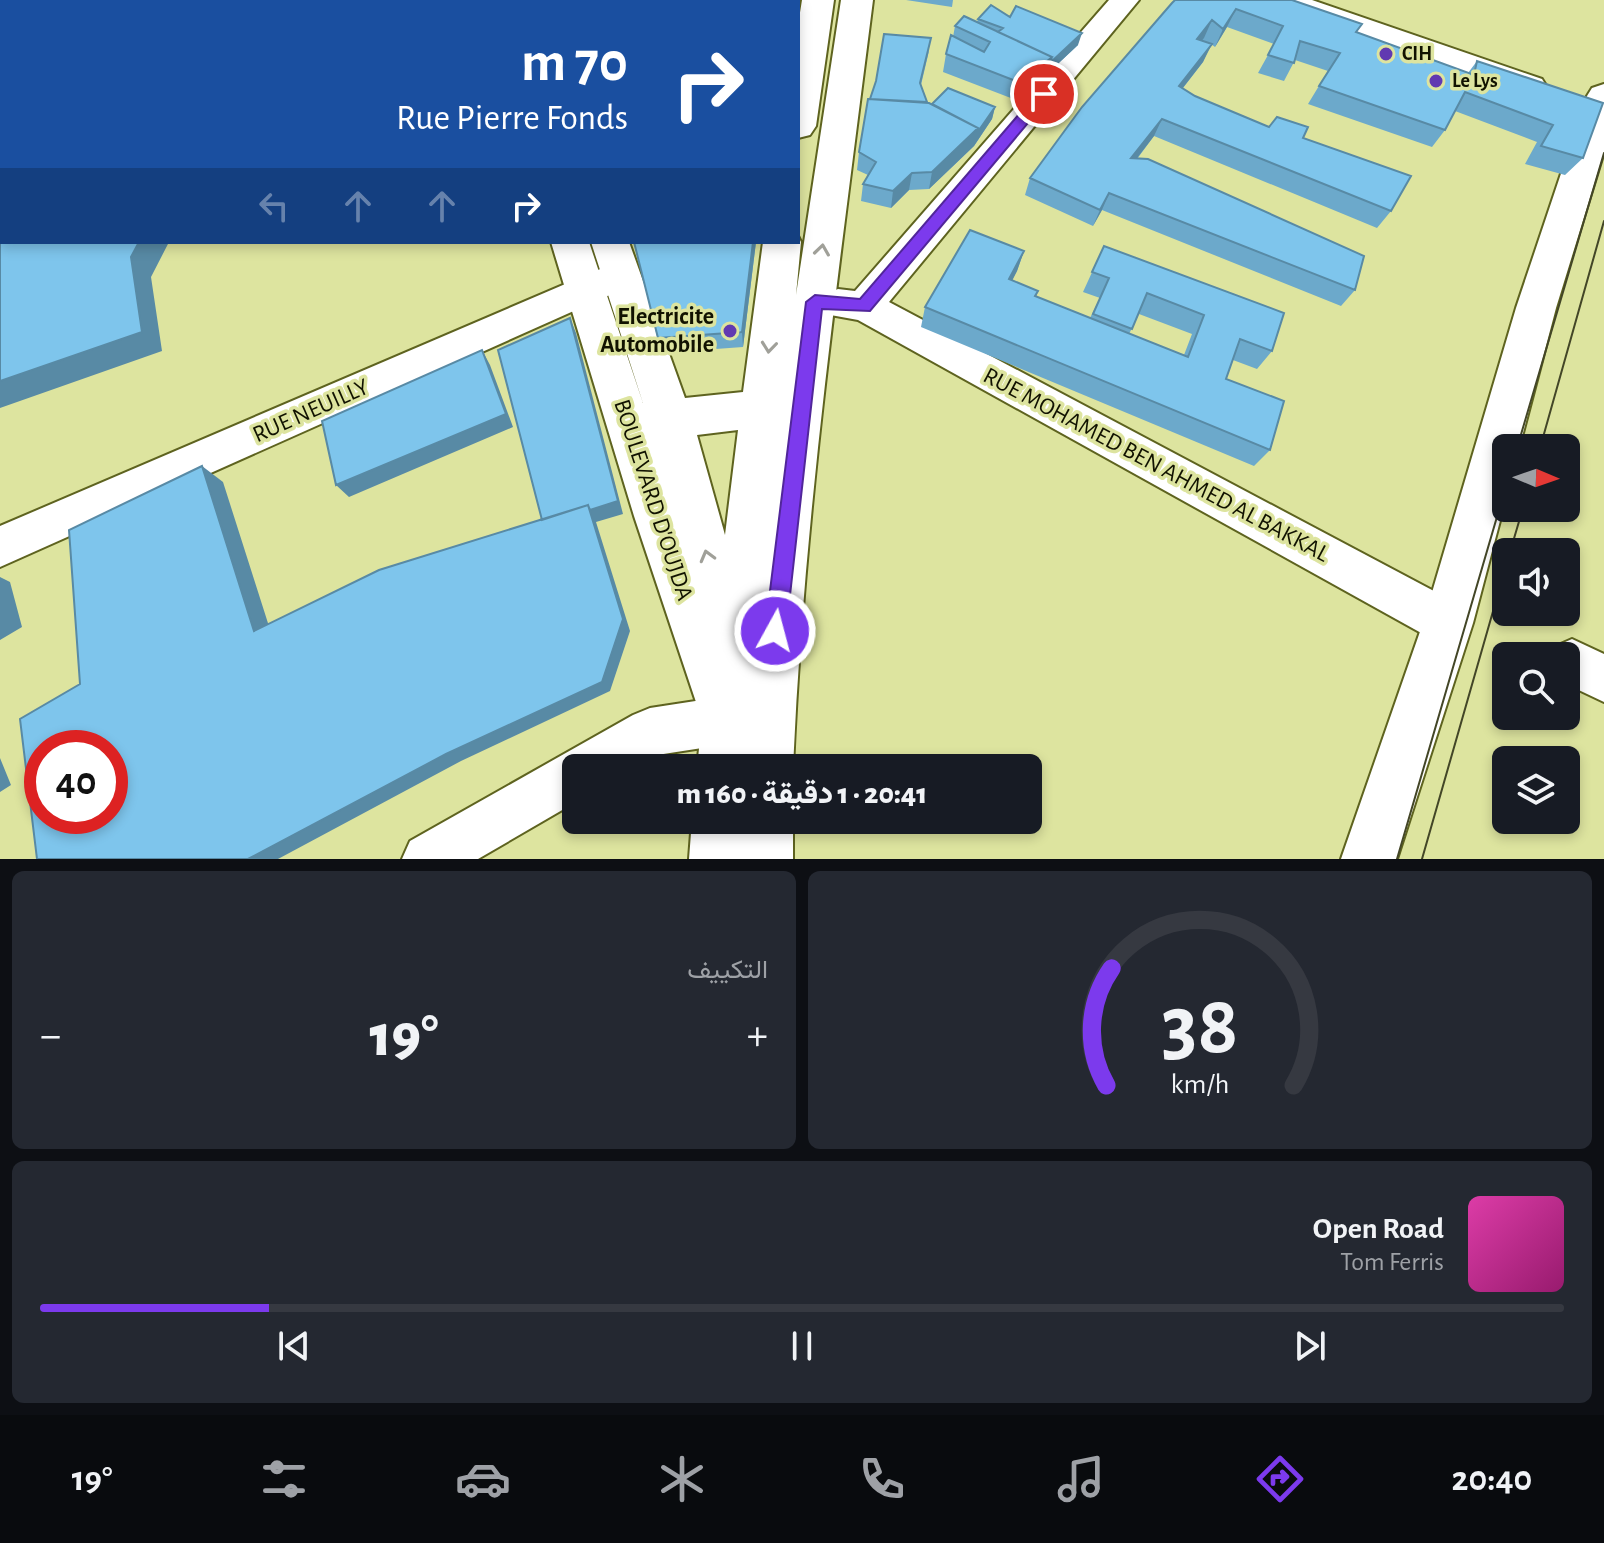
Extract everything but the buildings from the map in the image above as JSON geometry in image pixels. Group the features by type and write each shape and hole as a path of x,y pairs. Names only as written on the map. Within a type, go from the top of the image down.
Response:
{"street":[{"path":"800,112 818,0"},
{"path":"753,660 762,409 795,300 845,91 857,0"},
{"path":"795,300 864,306 1125,0"},
{"path":"1281,0 1587,103 1536,308 1448,623 1369,859"},
{"path":"804,84 845,91"},
{"name":"BOULEVARD D'OUJDA","path":"573,244 605,269 671,419 753,660"},
{"path":"612,754 650,732 746,745 795,300 782,244"},
{"name":"BOULEVARD D'OUJDA","path":"605,269 627,423 746,745"},
{"name":"RUE NEUILLY","path":"0,547 605,269"},
{"name":"RUE MOHAMED BEN AHMED AL BAKKAL","path":"864,306 1448,623"},
{"path":"627,423 762,409"},
{"path":"428,859 562,783"},
{"path":"717,859 719,834"},
{"path":"765,834 765,859"}],"tram line":[{"path":"1521,434 1604,153"},
{"path":"1544,434 1604,221"},
{"path":"1397,859 1495,522"},
{"path":"1514,538 1519,522"},
{"path":"1422,859 1492,615"}],"place":[{"name":"CIH","path":"1386,54"},
{"name":"Le Lys","path":"1436,81"},
{"name":"Electricite Automobile","path":"730,331"}],"route":[{"path":"775,631 815,302 864,306 1044,94"}]}
